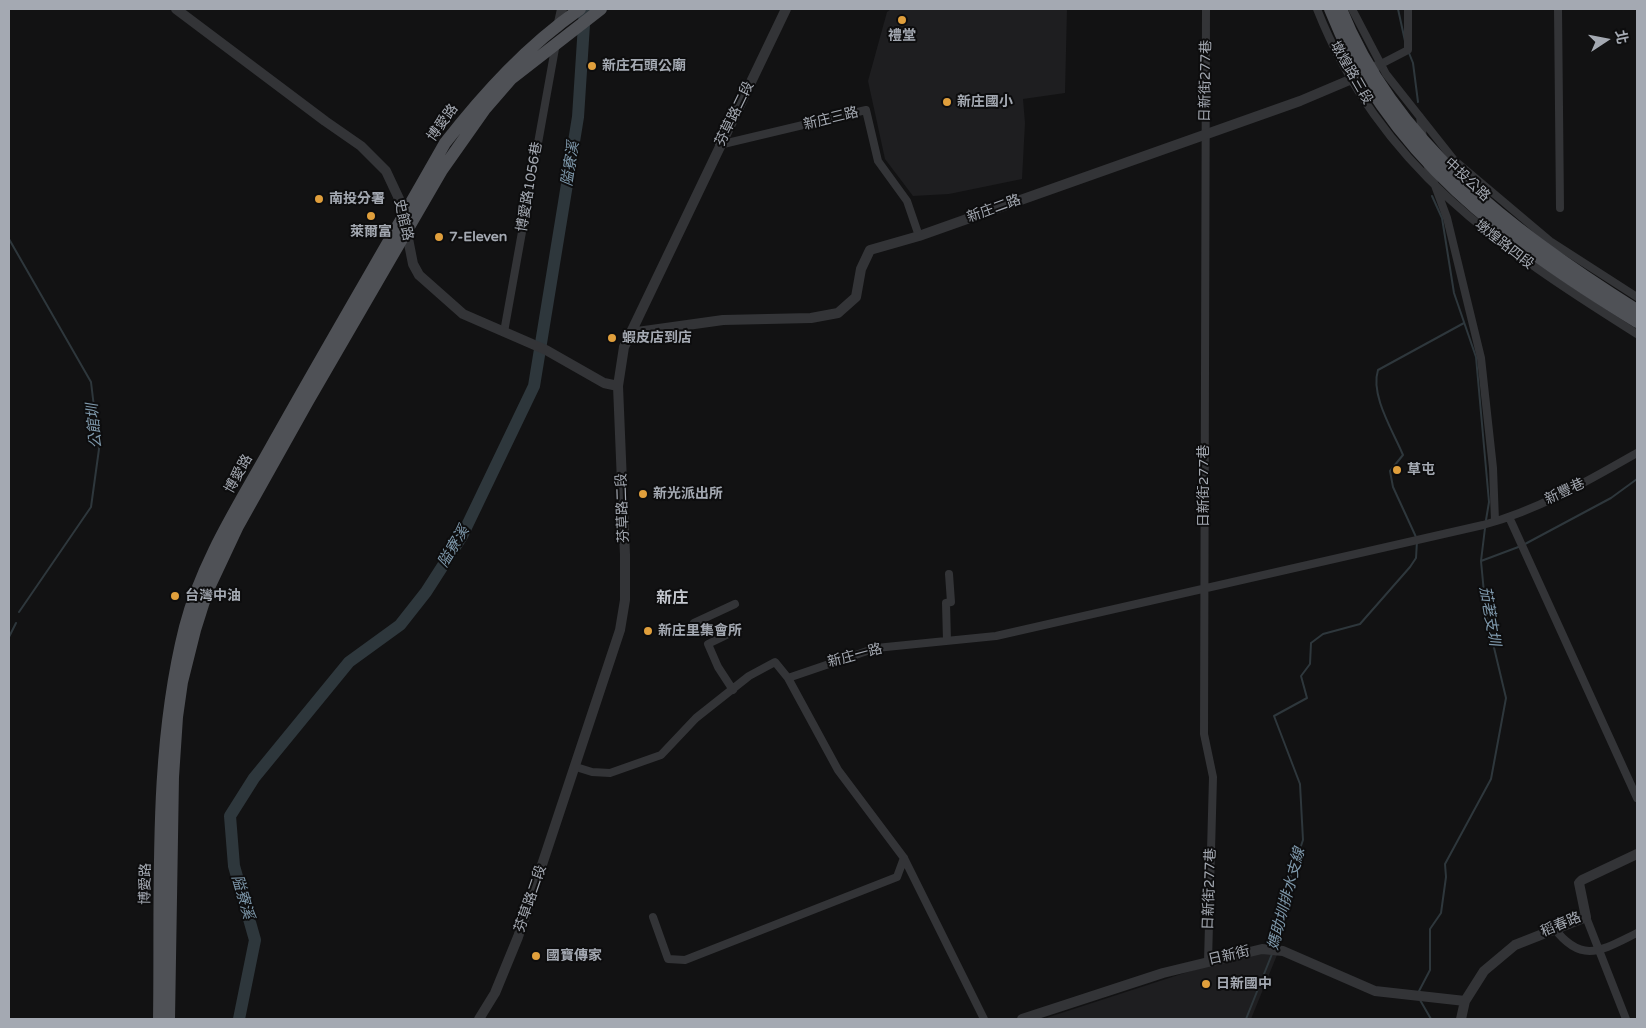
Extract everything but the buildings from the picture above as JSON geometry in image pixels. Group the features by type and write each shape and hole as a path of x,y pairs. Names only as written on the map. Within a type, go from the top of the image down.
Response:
{"main road":[{"name":"博愛路","path":"160,1019 163,773 172,684 202,590 230,521 445,143 476,103 518,58 580,9"},
{"name":"博愛路","path":"202,590 442,170 485,108 511,79 557,41 601,9"},
{"name":"中投公路","path":"1330,9 1368,84 1398,127 1437,174 1483,215 1535,255 1637,322"},
{"name":"中投公路","path":"1341,9 1376,79 1405,120 1443,164 1490,205 1542,246 1585,277 1637,310"},
{"name":"博愛路","path":"169,1019 173,769 190,628"}],"street":[{"name":"史館路","path":"176,9 361,146 386,171 405,214 406,230 413,264 418,275 463,314 546,350 604,383 618,386"},
{"path":"557,41 562,9"},
{"name":"芬草路二段","path":"479,1019 495,993 518,937 620,630 625,600 624,510 618,386 624,348 719,145 786,9"},
{"name":"日新街277巷","path":"1206,9 1204,734 1214,777 1208,961"},
{"name":"墩煌路三段","path":"1317,9 1352,79 1389,134"},
{"path":"1352,9 1381,64 1411,107 1454,160 1500,201 1550,241 1637,297"},
{"path":"1381,64 1408,50 1408,9"},
{"path":"1558,9 1560,208"},
{"name":"博愛路1056巷","path":"507,333 557,41"},
{"name":"新庄二路","path":"630,333 723,320 812,318 838,313 856,297 862,269 870,250 919,236 1300,101 1352,79 1381,64"},
{"name":"新庄三路","path":"719,145 866,110 878,161 907,201 919,236"},
{"path":"1420,117 1428,170 1446,218 1480,358 1492,468 1489,523"},
{"name":"墩煌路四段","path":"1389,134 1434,187 1476,224 1529,265 1637,334"},
{"name":"新豐巷","path":"1204,588 1509,517 1582,485 1637,453"},
{"path":"1509,517 1637,798"},
{"path":"947,641 946,603 951,602 949,574"},
{"name":"新庄一路","path":"788,678 876,648 996,636 1204,588"},
{"path":"694,622 735,604"},
{"path":"732,690 718,667 708,644 739,629"},
{"path":"576,767 592,772 610,773 661,755 696,718 749,676 774,662 788,678 838,770 904,858 984,1019"},
{"name":"稻春路","path":"1461,1019 1465,1001 1484,971 1515,945 1554,928 1586,917 1579,883 1637,854"},
{"path":"653,917 668,959 685,960 897,877 904,858"},
{"path":"1586,917 1626,1019"},
{"path":"1554,928 1565,943 1580,950 1599,952 1637,933"},
{"name":"日新街","path":"1022,1019 1163,973 1262,948 1274,948 1375,990 1465,1001"}],"shaded area":[{"name":"新庄國小","path":"891,9 1067,9 1065,93 1023,99 1025,123 1022,179 949,194 913,196 885,159 868,81 887,12"},
{"name":"日新國中","path":"1270,951 1277,955 1251,1019 1043,1019 1206,966"}],"waterway":[{"name":"隘寮溪","path":"239,1019 255,940 234,866 230,816 254,778 349,662 400,625 426,592 462,536 534,386 578,117 585,9"},
{"path":"1398,9 1405,41"},
{"path":"1409,53 1413,63 1418,102"},
{"name":"茄荖支圳","path":"1432,196 1442,218 1454,293 1476,357 1489,502 1486,520"},
{"name":"公館圳","path":"9,239 91,382 99,449 91,507 19,612"},
{"name":"媽助圳排水支線","path":"1416,537 1393,487 1390,471 1403,455 1380,402 1376,380 1378,370 1464,323"},
{"path":"1525,544 1611,498 1637,479"},
{"name":"茄荖支圳","path":"1418,993 1430,970 1430,929 1441,913 1446,877 1445,864 1491,779 1506,698 1486,614 1481,561 1485,528"},
{"name":"媽助圳排水支線","path":"1275,947 1284,914 1287,887 1303,840 1300,784 1274,716 1307,698 1301,676 1310,664 1311,643 1323,634 1360,624 1410,567 1416,558 1417,541"},
{"path":"1481,561 1521,546"},
{"name":"公館圳","path":"9,637 16,623"},
{"name":"媽助圳排水支線","path":"1246,1019 1272,954"},
{"name":"茄荖支圳","path":"1420,1000 1431,1019"}],"place":[{"name":"禮堂","path":"902,20"},
{"name":"新庄石頭公廟","path":"592,66"},
{"name":"新庄國小","path":"947,102"},
{"name":"南投分署","path":"319,199"},
{"name":"萊爾富","path":"371,216"},
{"name":"7-Eleven","path":"439,237"},
{"name":"蝦皮店到店","path":"612,338"},
{"name":"草屯","path":"1397,470"},
{"name":"新光派出所","path":"643,494"},
{"name":"台灣中油","path":"175,596"},
{"name":"新庄里集會所","path":"648,631"},
{"name":"國寶傳家","path":"536,956"},
{"name":"日新國中","path":"1206,984"}],"district":[{"name":"新庄","path":"672,599"}]}
